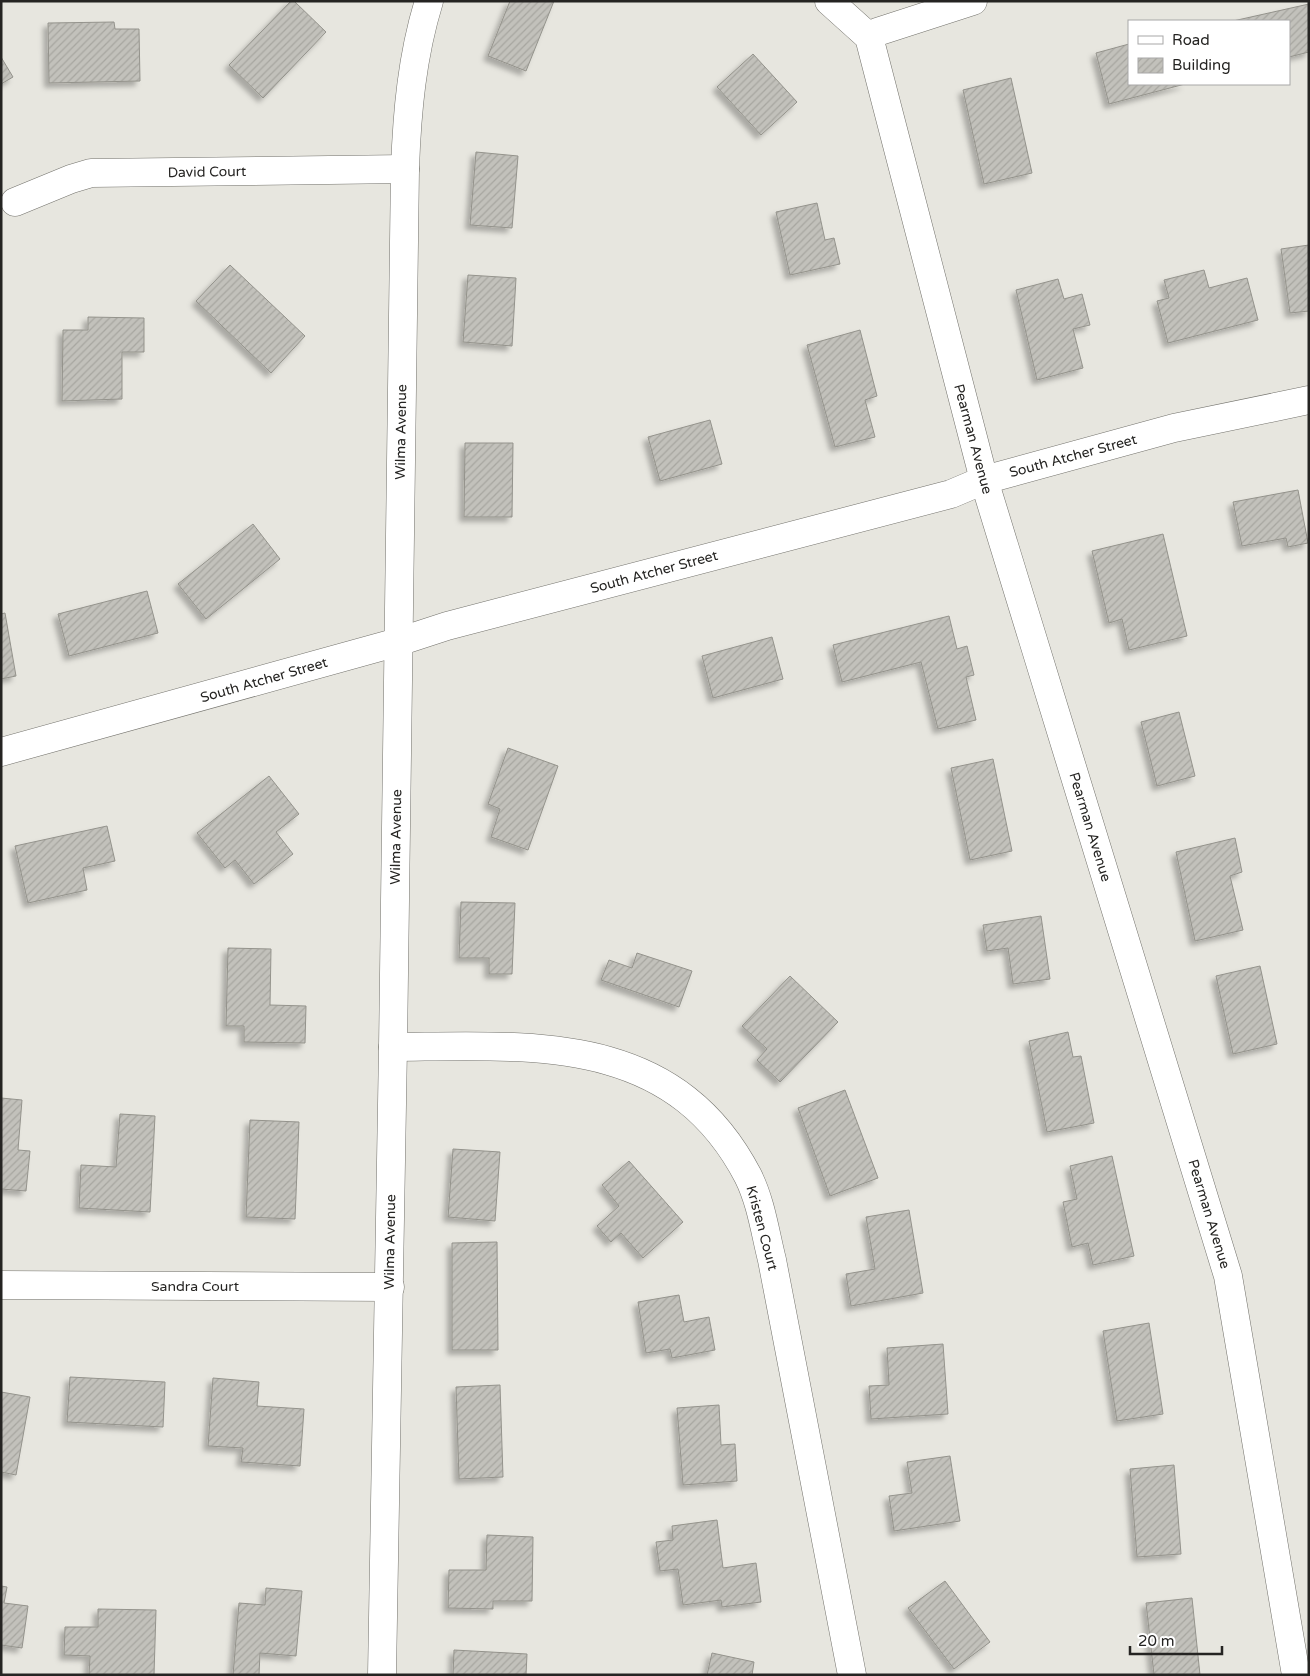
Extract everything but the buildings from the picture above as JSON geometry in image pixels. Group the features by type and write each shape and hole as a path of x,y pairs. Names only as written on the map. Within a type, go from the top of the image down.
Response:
{"street":[{"name":"Wilma Avenue","path":"382,1675 390,1286 405,169 408,104 416,56 429,1"},
{"path":"829,1 869,37 877,32 973,1"},
{"name":"Pearman Avenue","path":"869,37 984,480 1228,1276 1296,1675"},
{"name":"David Court","path":"15,202 71,178 91,174 405,169"},
{"name":"South Atcher Street","path":"1,752 398,642 447,626 951,494 984,480 1174,428 1309,400"},
{"name":"Kristen Court","path":"393,1047 523,1046 584,1053 614,1061 642,1072 669,1088 698,1112 732,1152 748,1177 758,1203 772,1260 852,1675"},
{"name":"Sandra Court","path":"1,1285 390,1286"}]}
